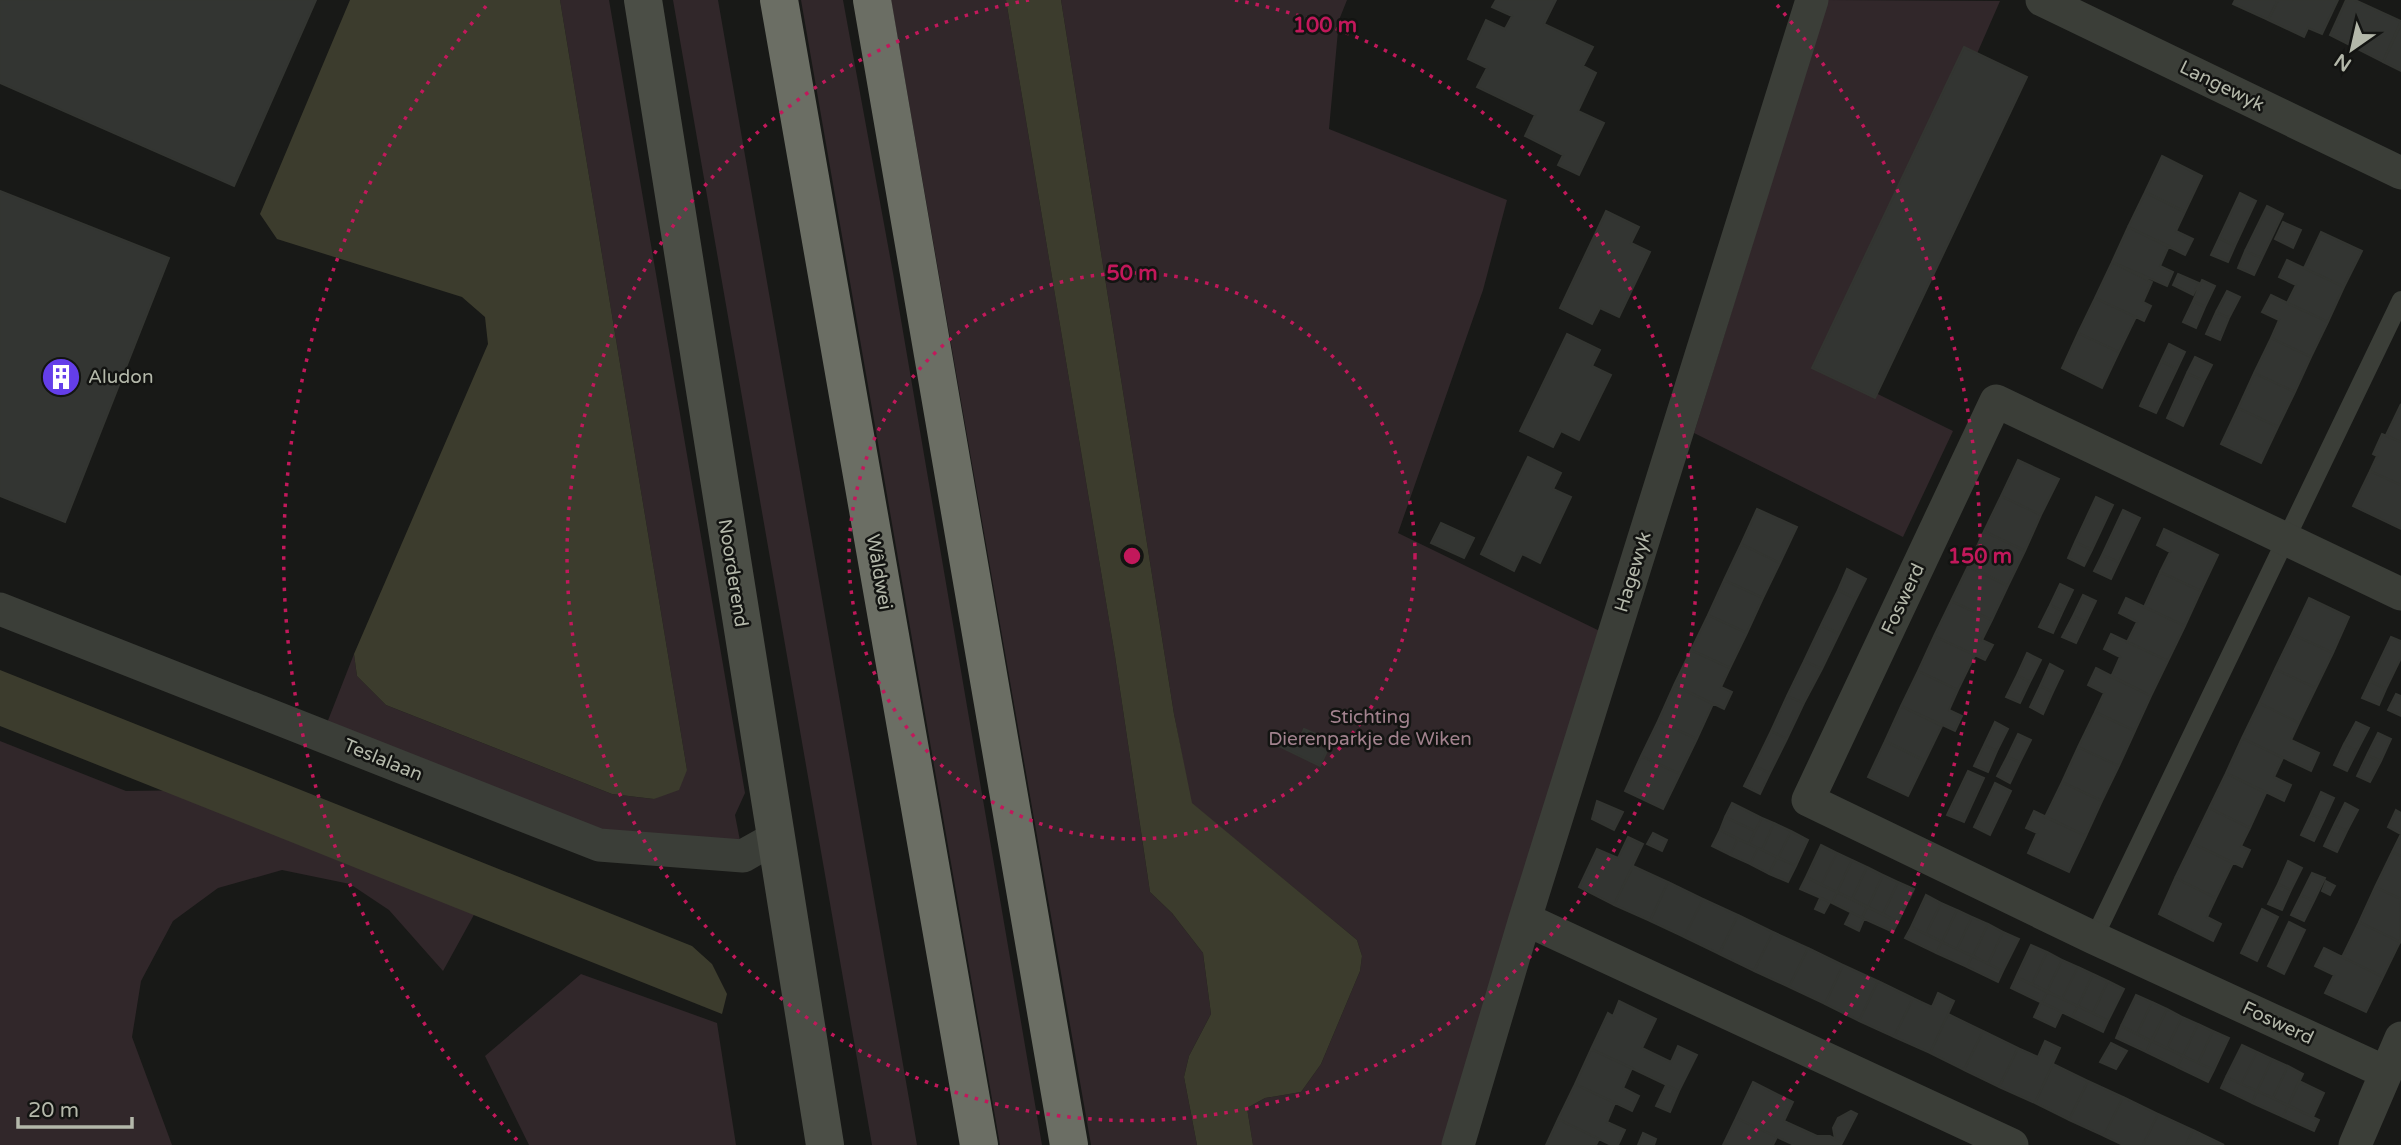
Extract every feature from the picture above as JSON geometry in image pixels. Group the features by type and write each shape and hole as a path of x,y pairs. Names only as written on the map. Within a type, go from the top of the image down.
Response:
{"highway":[{"name":"Wâldwei","path":"779,0 979,1145"},
{"path":"872,0 1069,1145"}],"street":[{"name":"Noorderend","path":"643,0 825,1145"},
{"name":"Hagewyk","path":"1458,1145 1525,919 1812,0"},
{"name":"Langewyk","path":"2042,0 2401,173"},
{"name":"Foswerd","path":"2385,1072 2094,938 1808,800 1996,401 2401,594"},
{"name":"Teslalaan","path":"0,609 599,845 743,856 775,838"},
{"path":"1525,919 2012,1145"},
{"path":"2355,1145 2401,1038"}],"lane":[{"path":"2094,938 2401,300"}],"green space":[{"path":"560,0 609,0 745,793 735,815 743,856 587,828 327,723 354,654 357,676 386,705 612,794 654,799 687,770"},
{"path":"673,0 718,0 917,1145 872,1145"},
{"path":"801,0 843,0 893,273 1042,1145 1000,1145"},
{"path":"891,0 1006,0 1115,656 1150,892 1172,913 1203,953 1211,1014 1189,1056 1184,1077 1197,1145 1091,1145"},
{"name":"Stichting Dierenparkje de Wiken","path":"1061,0 1347,0 1339,20 1329,129 1507,200 1483,290 1398,533 1608,635 1449,1145 1253,1145 1247,1108 1265,1098 1301,1092 1321,1064 1360,971 1362,956 1357,940 1191,803 1174,714"},
{"path":"1828,0 2000,1 1837,374 1953,431 1903,537 1694,433"},
{"path":"0,741 126,791 202,790 481,902 443,971 389,910 350,884 282,870 218,888 173,921 141,981 132,1037 172,1145 0,1145"},
{"path":"581,974 717,1023 736,1145 529,1145 485,1056"}],"shaded area":[{"path":"350,0 560,0 687,770 679,790 654,799 612,794 386,705 357,676 354,654 488,344 485,317 462,297 277,239 260,214"},
{"path":"1006,0 1061,0 1174,714 1192,803 1357,940 1362,956 1360,971 1321,1064 1301,1092 1265,1098 1247,1108 1253,1145 1197,1145 1184,1077 1189,1056 1211,1014 1203,953 1172,913 1150,892 1115,656"},
{"path":"0,670 692,946 712,964 727,994 722,1014 0,726"}],"building":[{"path":"0,0 316,0 234,186 0,83"},
{"path":"1496,0 1556,0 1544,24 1593,47 1583,66 1596,73 1578,111 1604,123 1579,175 1558,165 1563,155 1525,136 1535,115 1477,87 1487,68 1468,59 1486,20 1505,29 1512,16 1492,7"},
{"path":"2235,0 2278,0 2268,20 2233,4"},
{"path":"2278,0 2338,0 2322,34 2308,28 2304,37 2268,20"},
{"path":"2346,0 2355,0 2401,21 2383,62 2330,35"},
{"path":"2401,24 2401,71 2383,62"},
{"path":"1964,47 2027,77 1875,398 1812,368"},
{"path":"2162,156 2202,176 2185,212 2145,192"},
{"name":"Aludon","path":"0,191 169,258 65,522 0,496"},
{"path":"2145,192 2185,212 2176,231 2193,239 2185,255 2128,227"},
{"path":"2240,193 2256,201 2235,246 2219,238"},
{"path":"2267,206 2283,214 2262,258 2245,251"},
{"path":"1606,211 1639,227 1631,243 1650,252 1619,317 1600,308 1592,324 1560,308"},
{"path":"2283,222 2301,230 2293,248 2275,239"},
{"path":"2128,227 2169,246 2160,266 2173,272 2167,286 2112,262"},
{"path":"2321,232 2362,251 2344,287 2304,268"},
{"path":"2219,238 2235,246 2228,262 2211,255"},
{"path":"2245,251 2262,258 2254,275 2238,268"},
{"path":"2287,260 2344,287 2328,322 2287,303 2296,285 2279,277"},
{"path":"2112,262 2152,282 2143,302 2151,306 2144,321 2095,298"},
{"path":"2178,274 2199,283 2193,295 2173,285"},
{"path":"2202,280 2215,286 2205,307 2193,301"},
{"path":"2227,291 2240,297 2229,318 2216,312"},
{"path":"2271,295 2328,322 2311,357 2271,338 2279,320 2262,312"},
{"path":"2095,298 2136,317 2119,352 2078,333"},
{"path":"2193,301 2205,307 2196,328 2183,322"},
{"path":"2216,312 2229,318 2220,340 2206,334"},
{"path":"2078,333 2119,352 2102,388 2062,368"},
{"path":"1567,334 1600,350 1592,366 1611,375 1579,440 1561,431 1553,447 1520,431"},
{"path":"2271,338 2311,357 2295,392 2254,373"},
{"path":"2169,344 2185,352 2177,369 2161,361"},
{"path":"2195,357 2212,365 2204,381 2187,373"},
{"path":"2161,361 2177,369 2156,413 2140,406"},
{"path":"2187,373 2204,381 2183,426 2167,418"},
{"path":"2254,373 2295,392 2278,427 2238,408"},
{"path":"2401,404 2401,442 2386,435"},
{"path":"2238,408 2278,427 2261,463 2221,444"},
{"path":"2382,434 2401,442 2401,485 2370,471 2377,456 2373,454"},
{"path":"1528,457 1561,473 1553,489 1571,497 1540,563 1522,554 1514,571 1481,554"},
{"path":"2018,460 2059,479 2041,515 2001,496"},
{"path":"2370,471 2401,485 2401,529 2353,506"},
{"path":"2001,496 2041,515 2025,551 1984,531"},
{"path":"2096,497 2113,505 2092,550 2075,542"},
{"path":"1757,509 1797,527 1780,563 1741,544"},
{"path":"2123,510 2140,518 2119,562 2102,555"},
{"path":"1441,523 1474,538 1464,558 1431,543"},
{"path":"2164,529 2218,555 2201,591 2160,572 2170,552 2157,545"},
{"path":"1984,531 2025,551 2008,586 1968,566"},
{"path":"2075,542 2092,550 2084,566 2068,558"},
{"path":"1741,544 1780,563 1763,598 1724,580"},
{"path":"2102,555 2119,562 2111,579 2094,571"},
{"path":"1968,566 2008,586 1992,620 1951,601"},
{"path":"1847,569 1866,579 1856,599 1838,590"},
{"path":"2160,572 2201,591 2185,626 2144,607"},
{"path":"1724,580 1763,598 1747,633 1708,615"},
{"path":"2060,584 2073,590 2063,611 2050,605"},
{"path":"1838,590 1856,599 1839,634 1821,625"},
{"path":"2083,595 2096,601 2086,622 2073,616"},
{"path":"2126,598 2185,626 2168,661 2127,642 2137,622 2119,613"},
{"path":"2309,598 2349,617 2333,653 2292,634"},
{"path":"1951,601 1992,620 1982,640 1993,645 1985,660 1934,636"},
{"path":"2050,605 2063,611 2053,633 2039,627"},
{"path":"1708,615 1747,633 1730,668 1691,650"},
{"path":"2073,616 2086,622 2076,643 2062,637"},
{"path":"1821,625 1839,634 1822,669 1804,661"},
{"path":"2111,634 2168,661 2151,696 2111,677 2120,657 2104,649"},
{"path":"2292,634 2333,653 2316,688 2275,669"},
{"path":"1934,636 1975,655 1958,690 1918,671"},
{"path":"2391,637 2401,641 2401,658 2386,689 2370,681"},
{"path":"1691,650 1730,668 1721,687 1732,692 1724,709 1674,685"},
{"path":"2027,653 2041,660 2030,682 2017,675"},
{"path":"1804,661 1822,669 1804,703 1787,696"},
{"path":"2050,664 2063,671 2053,692 2040,686"},
{"path":"2096,668 2151,696 2135,731 2095,712 2104,693 2088,685"},
{"path":"2275,669 2316,688 2299,723 2259,703"},
{"path":"1918,671 1958,690 1949,710 1962,716 1955,731 1901,706"},
{"path":"2017,675 2030,682 2020,703 2006,697"},
{"path":"2370,681 2386,689 2379,705 2362,698"},
{"path":"1674,685 1713,704 1697,739 1658,721"},
{"path":"2040,686 2053,692 2043,714 2030,707"},
{"path":"2396,694 2401,696 2401,716 2388,710"},
{"path":"1787,696 1804,703 1787,739 1771,731"},
{"path":"2259,703 2299,723 2291,740 2319,753 2311,771 2242,738"},
{"path":"1901,706 1942,726 1925,761 1885,741"},
{"path":"2095,712 2135,731 2119,766 2078,747"},
{"path":"1658,721 1697,739 1680,774 1641,756"},
{"path":"1995,722 2008,729 1997,751 1984,745"},
{"path":"2356,722 2369,728 2357,751 2344,744"},
{"path":"1304,729 1318,735 1313,744 1327,751 1320,766 1279,746 1286,732 1300,738"},
{"path":"1771,731 1787,739 1770,773 1754,766"},
{"path":"2378,733 2391,739 2381,761 2367,755"},
{"path":"2018,734 2031,740 2020,762 2007,757"},
{"path":"2242,738 2283,758 2274,777 2291,785 2284,801 2226,773"},
{"path":"1885,741 1925,761 1908,796 1868,777"},
{"path":"2344,744 2357,751 2347,771 2334,765"},
{"path":"1984,745 1997,751 1988,772 1974,766"},
{"path":"2078,747 2119,766 2102,801 2062,782"},
{"path":"2367,755 2381,761 2370,782 2357,776"},
{"path":"1641,756 1680,774 1663,809 1625,791"},
{"path":"2007,757 2020,762 2010,783 1997,776"},
{"path":"1754,766 1770,773 1760,794 1744,786"},
{"path":"1968,771 1984,778 1964,822 1947,815"},
{"path":"2226,773 2266,793 2250,828 2209,808"},
{"path":"2062,782 2102,801 2086,836 2045,817"},
{"path":"1995,783 2011,791 1990,835 1974,827"},
{"path":"2321,792 2334,798 2324,820 2311,814"},
{"path":"1597,801 1623,812 1614,830 1592,819"},
{"path":"1732,803 1762,818 1755,831 1725,817"},
{"path":"2345,803 2358,810 2347,831 2334,825"},
{"path":"2209,808 2250,828 2241,846 2250,850 2242,867 2192,843"},
{"path":"2396,810 2401,813 2401,834 2388,827"},
{"path":"2034,811 2086,836 2069,872 2028,853 2037,833 2026,828"},
{"path":"2311,814 2324,820 2314,841 2301,835"},
{"path":"1725,817 1755,831 1749,844 1720,830"},
{"path":"1762,818 1774,823 1762,850 1749,844"},
{"path":"1774,823 1791,831 1778,858 1762,850"},
{"path":"2334,825 2347,831 2337,852 2324,846"},
{"path":"1720,830 1738,839 1730,855 1712,846"},
{"path":"1791,831 1808,840 1796,866 1778,858"},
{"path":"1653,833 1667,840 1662,851 1647,844"},
{"path":"2401,834 2401,856 2392,852"},
{"path":"1628,837 1643,844 1614,905 1579,887 1597,849 1618,858"},
{"path":"1738,839 1758,848 1750,864 1730,855"},
{"path":"2192,843 2233,863 2216,898 2175,878"},
{"path":"1821,845 1837,853 1821,885 1806,877"},
{"path":"1758,848 1777,857 1769,874 1750,864"},
{"path":"2392,852 2401,856 2401,899 2375,887"},
{"path":"1837,853 1852,860 1837,892 1821,885"},
{"path":"1777,857 1796,866 1788,882 1769,874"},
{"path":"1852,860 1867,867 1852,899 1837,892"},
{"path":"2288,861 2302,868 2291,890 2278,884"},
{"path":"1633,866 1668,882 1650,921 1614,905"},
{"path":"1867,867 1883,875 1868,907 1852,899"},
{"path":"2312,873 2325,878 2314,901 2301,895"},
{"path":"1883,875 1898,882 1883,914 1868,907"},
{"path":"1806,877 1837,892 1832,903 1800,889"},
{"path":"2175,878 2216,898 2207,917 2221,924 2213,941 2159,914"},
{"path":"2326,881 2335,886 2330,895 2322,891"},
{"path":"1668,882 1703,899 1684,937 1650,921"},
{"path":"1898,882 1914,889 1898,922 1883,914"},
{"path":"2278,884 2291,890 2282,910 2268,904"},
{"path":"2375,887 2401,899 2400,942 2359,922"},
{"path":"1837,892 1867,907 1862,918 1832,903"},
{"path":"1926,895 1941,903 1926,934 1911,927"},
{"path":"2301,895 2314,901 2304,921 2291,915"},
{"path":"1820,898 1830,902 1824,913 1815,909"},
{"path":"1703,899 1738,915 1719,954 1684,937"},
{"path":"1941,903 1957,910 1942,942 1926,934"},
{"path":"1867,907 1898,922 1893,932 1862,918"},
{"path":"2262,909 2278,917 2257,961 2241,953"},
{"path":"1957,910 1972,917 1957,949 1942,942"},
{"path":"1851,912 1864,919 1859,931 1845,924"},
{"path":"1738,915 1773,932 1754,971 1719,954"},
{"path":"1972,917 1988,924 1973,956 1957,949"},
{"path":"2289,922 2305,930 2284,974 2268,966"},
{"path":"2359,922 2400,942 2383,977 2342,957"},
{"path":"1988,924 2003,932 1988,964 1973,956"},
{"path":"1911,927 1942,942 1936,953 1905,938"},
{"path":"1773,932 1808,948 1789,987 1754,971"},
{"path":"2003,932 2019,939 2003,971 1988,964"},
{"path":"1942,942 1972,956 1967,967 1936,953"},
{"path":"2031,945 2047,952 2032,984 2016,977"},
{"path":"1808,948 1843,965 1825,1004 1789,987"},
{"path":"2324,948 2383,977 2366,1012 2325,993 2334,975 2315,966"},
{"path":"2047,952 2062,960 2047,991 2032,984"},
{"path":"1972,956 2003,971 1998,982 1967,967"},
{"path":"2062,960 2078,967 2062,999 2047,991"},
{"path":"1843,965 1878,981 1859,1021 1825,1004"},
{"path":"2078,967 2093,974 2078,1006 2062,999"},
{"path":"2093,974 2108,981 2093,1013 2078,1006"},
{"path":"2016,977 2047,992 2042,1003 2011,988"},
{"path":"1878,981 1913,998 1894,1037 1859,1021"},
{"path":"2108,981 2124,989 2108,1021 2093,1013"},
{"path":"2047,992 2078,1006 2072,1017 2042,1003"},
{"path":"1938,993 1954,1001 1930,1053 1894,1037 1913,998 1932,1007"},
{"path":"2136,995 2152,1002 2137,1034 2121,1026"},
{"path":"1619,1001 1656,1019 1642,1048 1671,1062 1678,1046 1697,1055 1679,1091 1591,1049 1608,1013 1613,1016"},
{"path":"2041,1002 2062,1012 2055,1027 2034,1017"},
{"path":"2152,1002 2167,1009 2151,1041 2137,1034"},
{"path":"2078,1006 2108,1021 2103,1032 2072,1017"},
{"path":"2167,1009 2182,1017 2167,1048 2152,1041"},
{"path":"1948,1014 1983,1031 1964,1070 1930,1053"},
{"path":"2182,1017 2198,1024 2183,1056 2167,1048"},
{"path":"2198,1024 2213,1031 2198,1063 2183,1056"},
{"path":"2121,1026 2151,1041 2146,1052 2116,1038"},
{"path":"1983,1031 2018,1048 1999,1087 1964,1070"},
{"path":"2213,1031 2229,1038 2214,1070 2198,1063"},
{"path":"2045,1041 2060,1048 2035,1103 1999,1087 2018,1048 2038,1057"},
{"path":"2151,1041 2183,1056 2177,1067 2146,1052"},
{"path":"2111,1043 2127,1051 2116,1069 2100,1062"},
{"path":"2242,1045 2257,1052 2241,1084 2226,1077"},
{"path":"1591,1049 1632,1068 1623,1088 1639,1096 1632,1111 1575,1084"},
{"path":"2257,1052 2272,1059 2257,1091 2241,1084"},
{"path":"2183,1056 2214,1070 2208,1082 2177,1067"},
{"path":"2272,1059 2288,1066 2273,1098 2257,1091"},
{"path":"2053,1064 2088,1081 2069,1120 2035,1103"},
{"path":"2288,1066 2303,1074 2288,1106 2273,1098"},
{"path":"2226,1077 2257,1091 2252,1103 2221,1088"},
{"path":"2088,1081 2123,1097 2104,1136 2069,1120"},
{"path":"2299,1081 2324,1093 2313,1117 2288,1106"},
{"path":"1753,1082 1793,1102 1784,1121 1817,1136 1830,1136 1842,1143 1841,1145 1794,1145 1736,1118"},
{"path":"1575,1084 1615,1103 1607,1122 1625,1130 1618,1145 1611,1145 1558,1119"},
{"path":"1666,1085 1679,1091 1670,1112 1656,1106"},
{"path":"2257,1091 2288,1105 2283,1117 2252,1103"},
{"path":"2123,1097 2158,1114 2143,1145 2123,1145 2104,1136"},
{"path":"2288,1105 2319,1120 2314,1131 2283,1117"},
{"path":"1851,1111 1857,1114 1842,1143 1835,1139 1833,1128 1838,1118"},
{"path":"2158,1114 2193,1130 2186,1145 2143,1145"},
{"path":"1736,1118 1777,1137 1773,1145 1723,1145"},
{"path":"1558,1119 1599,1139 1596,1145 1546,1145"},
{"path":"2193,1130 2224,1145 2186,1145"},
{"path":"1643,1133 1656,1139 1654,1145 1638,1145"}],"place":[{"name":"Aludon","path":"61,377"}]}
